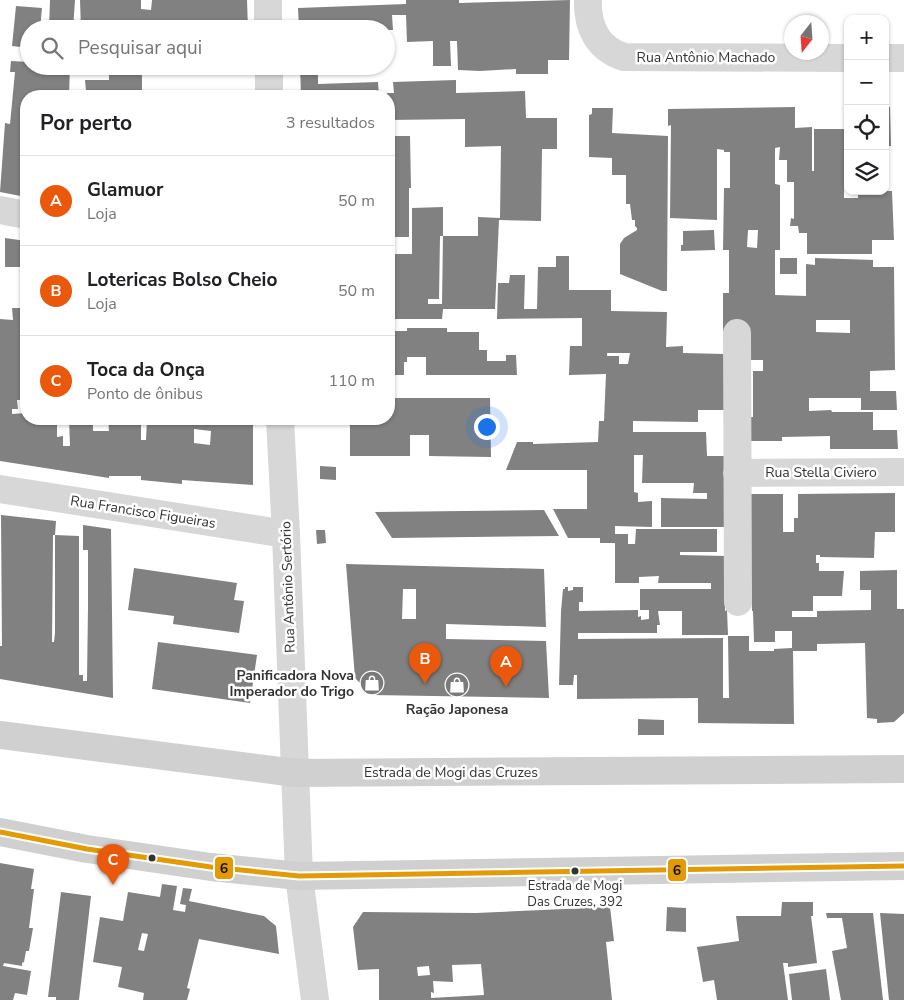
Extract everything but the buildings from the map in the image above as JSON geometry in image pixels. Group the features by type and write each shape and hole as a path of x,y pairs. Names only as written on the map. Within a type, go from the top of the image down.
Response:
{"main road":[{"name":"Estrada de Mogi das Cruzes","path":"0,735 295,773 904,769"},
{"path":"0,832 87,849 210,867 300,876 904,866"}],"street":[{"path":"268,0 268,20"},
{"name":"Rua Antônio Machado","path":"588,0 589,20 593,32 611,52 624,57 844,58"},
{"path":"889,58 904,58"},
{"path":"268,75 269,90"},
{"path":"0,210 20,214"},
{"path":"736,333 738,602"},
{"name":"Rua Antônio Sertório","path":"280,425 300,876 315,1000"},
{"name":"Rua Stella Civiero","path":"737,473 904,472"},
{"name":"Rua Francisco Figueiras","path":"0,489 286,534"}],"transit line":[{"name":"6","path":"0,832 87,849 211,867 299,876 904,866"}],"place":[{"name":"Panificadora Nova Imperador do Trigo","path":"372,683"},
{"name":"Lotericas Bolso Cheio","path":"425,684"},
{"name":"Ração Japonesa","path":"457,685"},
{"name":"Glamuor","path":"506,687"},
{"name":"Estrada de Mogi Das Cruzes, 392","path":"575,871"},
{"name":"Toca da Onça","path":"113,885"}]}
